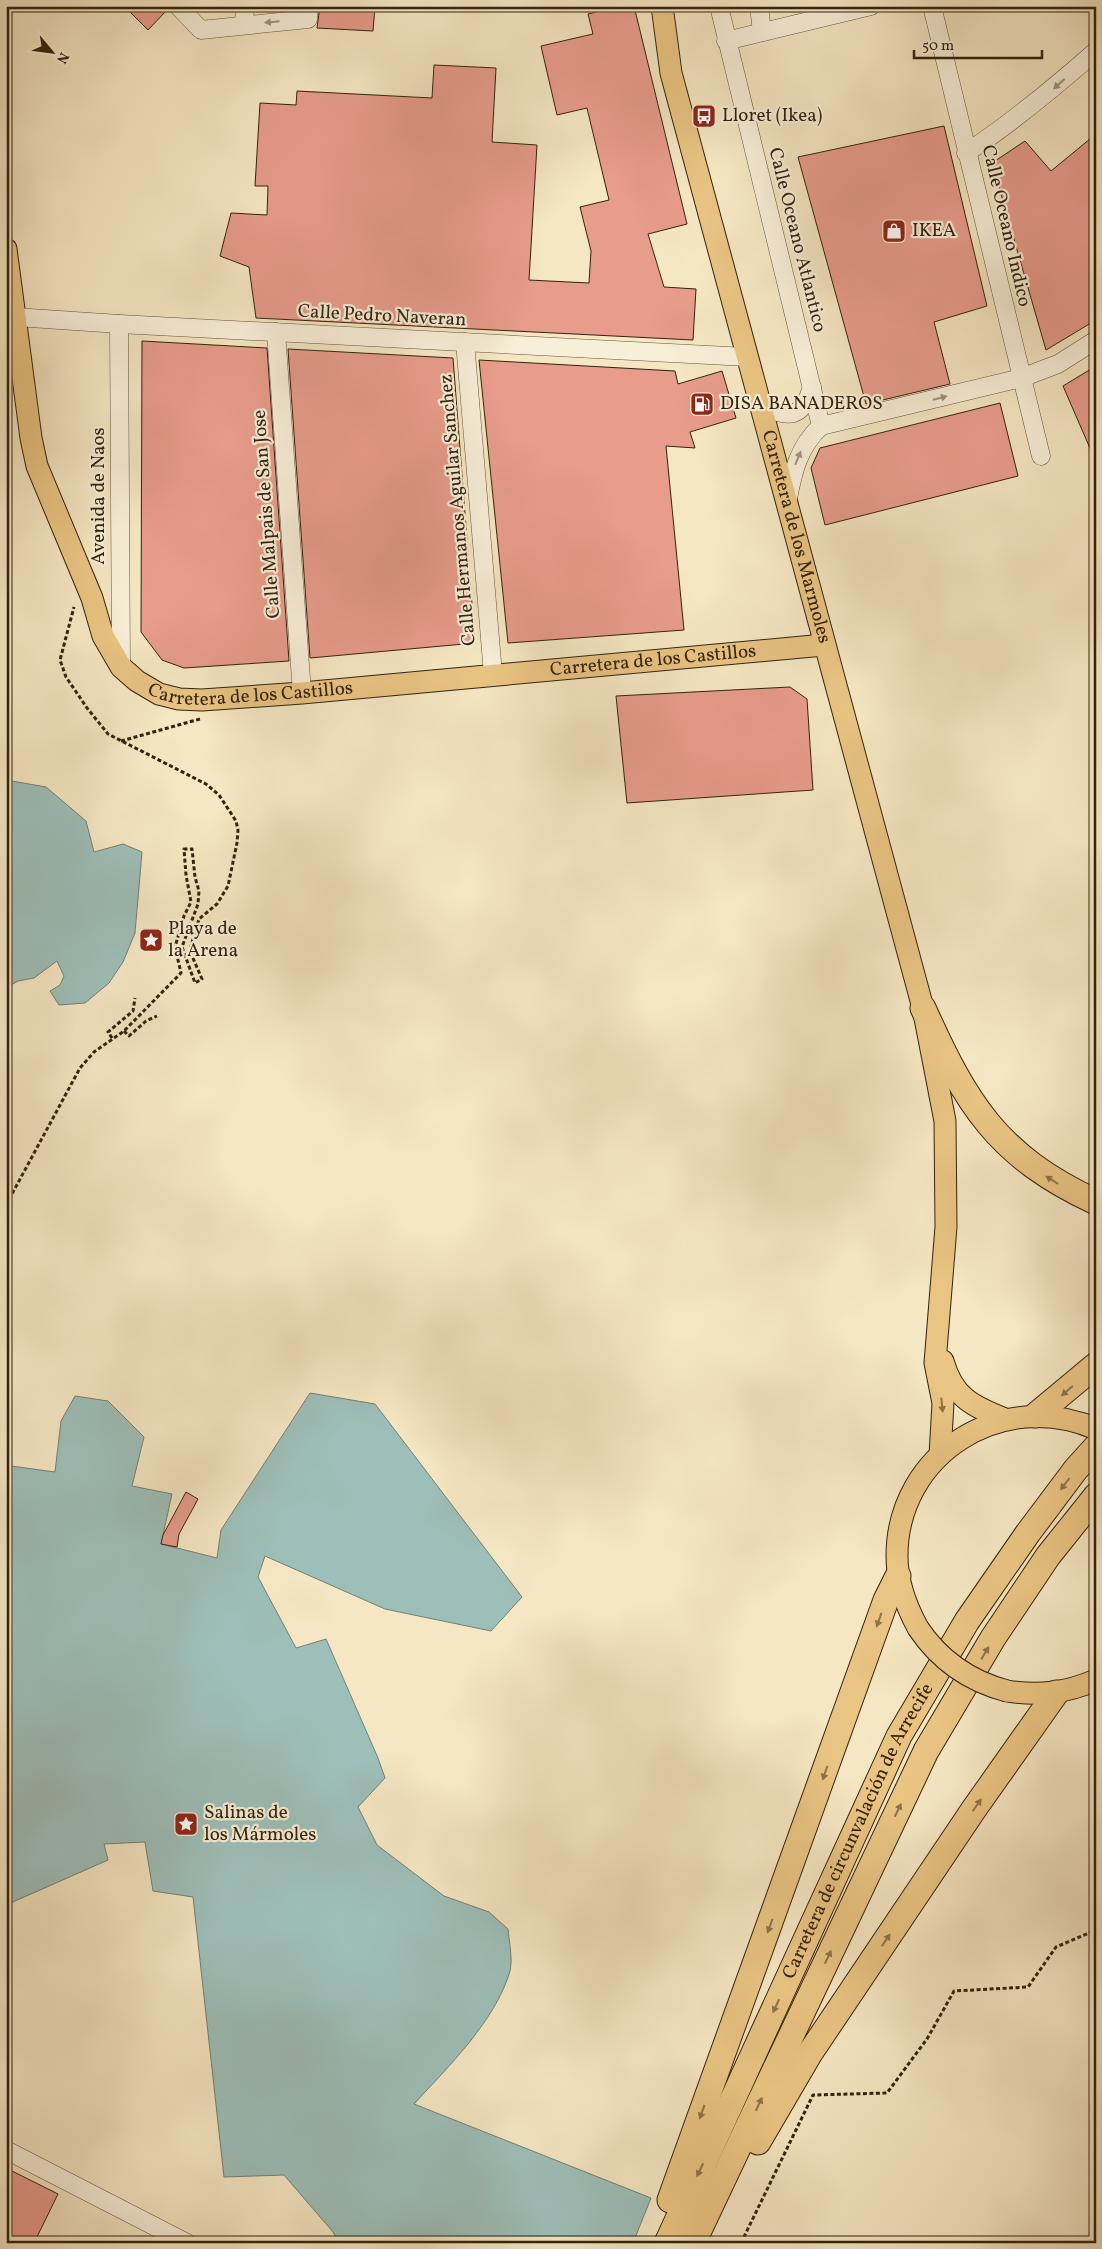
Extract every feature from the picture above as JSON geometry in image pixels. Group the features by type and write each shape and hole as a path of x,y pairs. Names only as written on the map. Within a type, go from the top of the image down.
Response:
{"highway":[{"path":"923,1008 950,1068 972,1103 992,1129 1016,1154 1045,1175 1066,1188 1096,1202"},
{"path":"1036,1415 1096,1365"},
{"name":"Carretera de circunvalación de Arrecife","path":"667,2243 900,1736 967,1621 1028,1534 1096,1446"},
{"name":"Carretera de circunvalación de Arrecife","path":"693,2243 926,1751 993,1638 1042,1564 1096,1496"},
{"path":"655,2243 886,1600 898,1576"},
{"path":"708,2243 764,2129 810,2053 974,1809 1082,1688"}],"main road":[{"name":"Carretera de los Marmoles","path":"662,6 671,72 923,1008 945,1121 946,1227 935,1363 943,1418 940,1455"},
{"name":"Carretera de los Castillos","path":"6,249 31,438 37,466 92,598 103,636 121,667 137,681 158,694 179,699 202,700 302,693 824,645"},
{"path":"936,1339 947,1376 958,1393 969,1403 1005,1419"},
{"path":"1082,1688 1032,1694 992,1687 963,1674 938,1654 918,1628 906,1603 898,1576 897,1557 902,1519 916,1484 940,1455 959,1439 981,1427 1005,1419 1036,1415 1069,1419 1096,1429"}],"street":[{"path":"178,6 201,30 308,18 309,6"},
{"path":"244,25 245,6"},
{"name":"Calle Oceano Atlantico","path":"720,6 726,41 822,426"},
{"path":"759,6 762,32"},
{"path":"726,41 871,6"},
{"name":"Calle Oceano Indico","path":"932,6 966,153 1041,456"},
{"path":"966,153 1048,94 1096,51"},
{"name":"Calle Pedro Naveran","path":"15,317 747,356"},
{"name":"Avenida de Naos","path":"119,324 121,667"},
{"name":"Calle Malpais de San Jose","path":"276,332 302,693"},
{"path":"787,506 793,471 800,452 822,426 1021,378 1058,364 1096,340"},
{"name":"Calle Hermanos Aguilar Sanchez","path":"466,342 493,674"},
{"path":"760,405 777,413 797,412 807,403 812,387"},
{"path":"6,2150 187,2243"}],"path":[{"path":"6,1205 80,1068 112,1038 124,1031 181,973 175,947 184,916 191,902 184,849 192,849 194,877 199,892 198,904 182,947 194,983 202,979 192,956 191,946 199,919 217,904 228,886 238,830 230,808 206,784 108,734 87,708 66,677 60,660 75,599"},
{"path":"121,742 206,718 202,700"},
{"path":"112,1038 108,1032 133,1011 135,998"},
{"path":"124,1031 129,1036 146,1021 157,1016"},
{"path":"741,2243 812,2095 887,2093 927,2039 954,1991 1028,1987 1056,1947 1096,1930"}],"water":[{"path":"6,780 46,787 86,821 94,852 123,844 142,852 135,933 123,962 109,983 85,1003 59,1005 50,991 60,985 64,976 57,961 34,978 18,981 6,988"},
{"name":"Salinas de los Mármoles","path":"310,1393 375,1404 522,1597 491,1631 385,1609 265,1556 258,1577 296,1648 326,1639 385,1778 358,1807 377,1845 444,1896 489,1912 508,1929 511,1966 494,2007 469,2042 414,2104 651,2198 633,2243 339,2243 333,2232 284,2175 224,2177 193,1897 153,1891 145,1842 104,1844 108,1860 6,1905 6,1469 11,1466 55,1472 61,1421 75,1396 108,1401 144,1437 132,1486 172,1494 161,1544 217,1558 221,1530"}],"building":[{"path":"124,6 168,6 168,9 148,30"},
{"path":"320,6 375,6 373,31 317,28"},
{"path":"620,6 634,6 687,224 648,234 664,287 696,289 693,340 256,318 249,267 220,256 231,213 267,215 268,186 255,186 260,103 296,105 297,91 432,98 434,65 496,68 492,142 537,145 529,280 589,283 591,251 580,207 609,200 587,108 557,115 541,46 593,34 588,14"},
{"name":"IKEA","path":"944,126 987,306 934,322 950,384 866,404 798,157"},
{"path":"1096,134 1096,320 1046,350 992,163 1025,141 1051,171"},
{"path":"142,341 267,348 289,661 184,668 162,660 141,632"},
{"path":"288,349 453,358 475,643 310,658"},
{"path":"479,360 675,371 678,384 722,371 736,418 690,432 695,448 666,446 684,630 508,643"},
{"path":"1096,366 1096,462 1063,386"},
{"path":"1000,403 1018,476 825,525 811,468 820,448"},
{"path":"790,687 807,699 813,790 627,803 616,696"},
{"path":"186,1492 198,1499 179,1534 177,1547 161,1544 163,1535"},
{"path":"6,2168 58,2194 34,2243 6,2243"}],"place":[{"name":"Lloret (Ikea)","path":"704,116"},
{"name":"IKEA","path":"894,231"},
{"name":"DISA BANADEROS","path":"702,404"},
{"name":"Playa de la Arena","path":"151,940"},
{"name":"Salinas de los Mármoles","path":"186,1824"}]}
